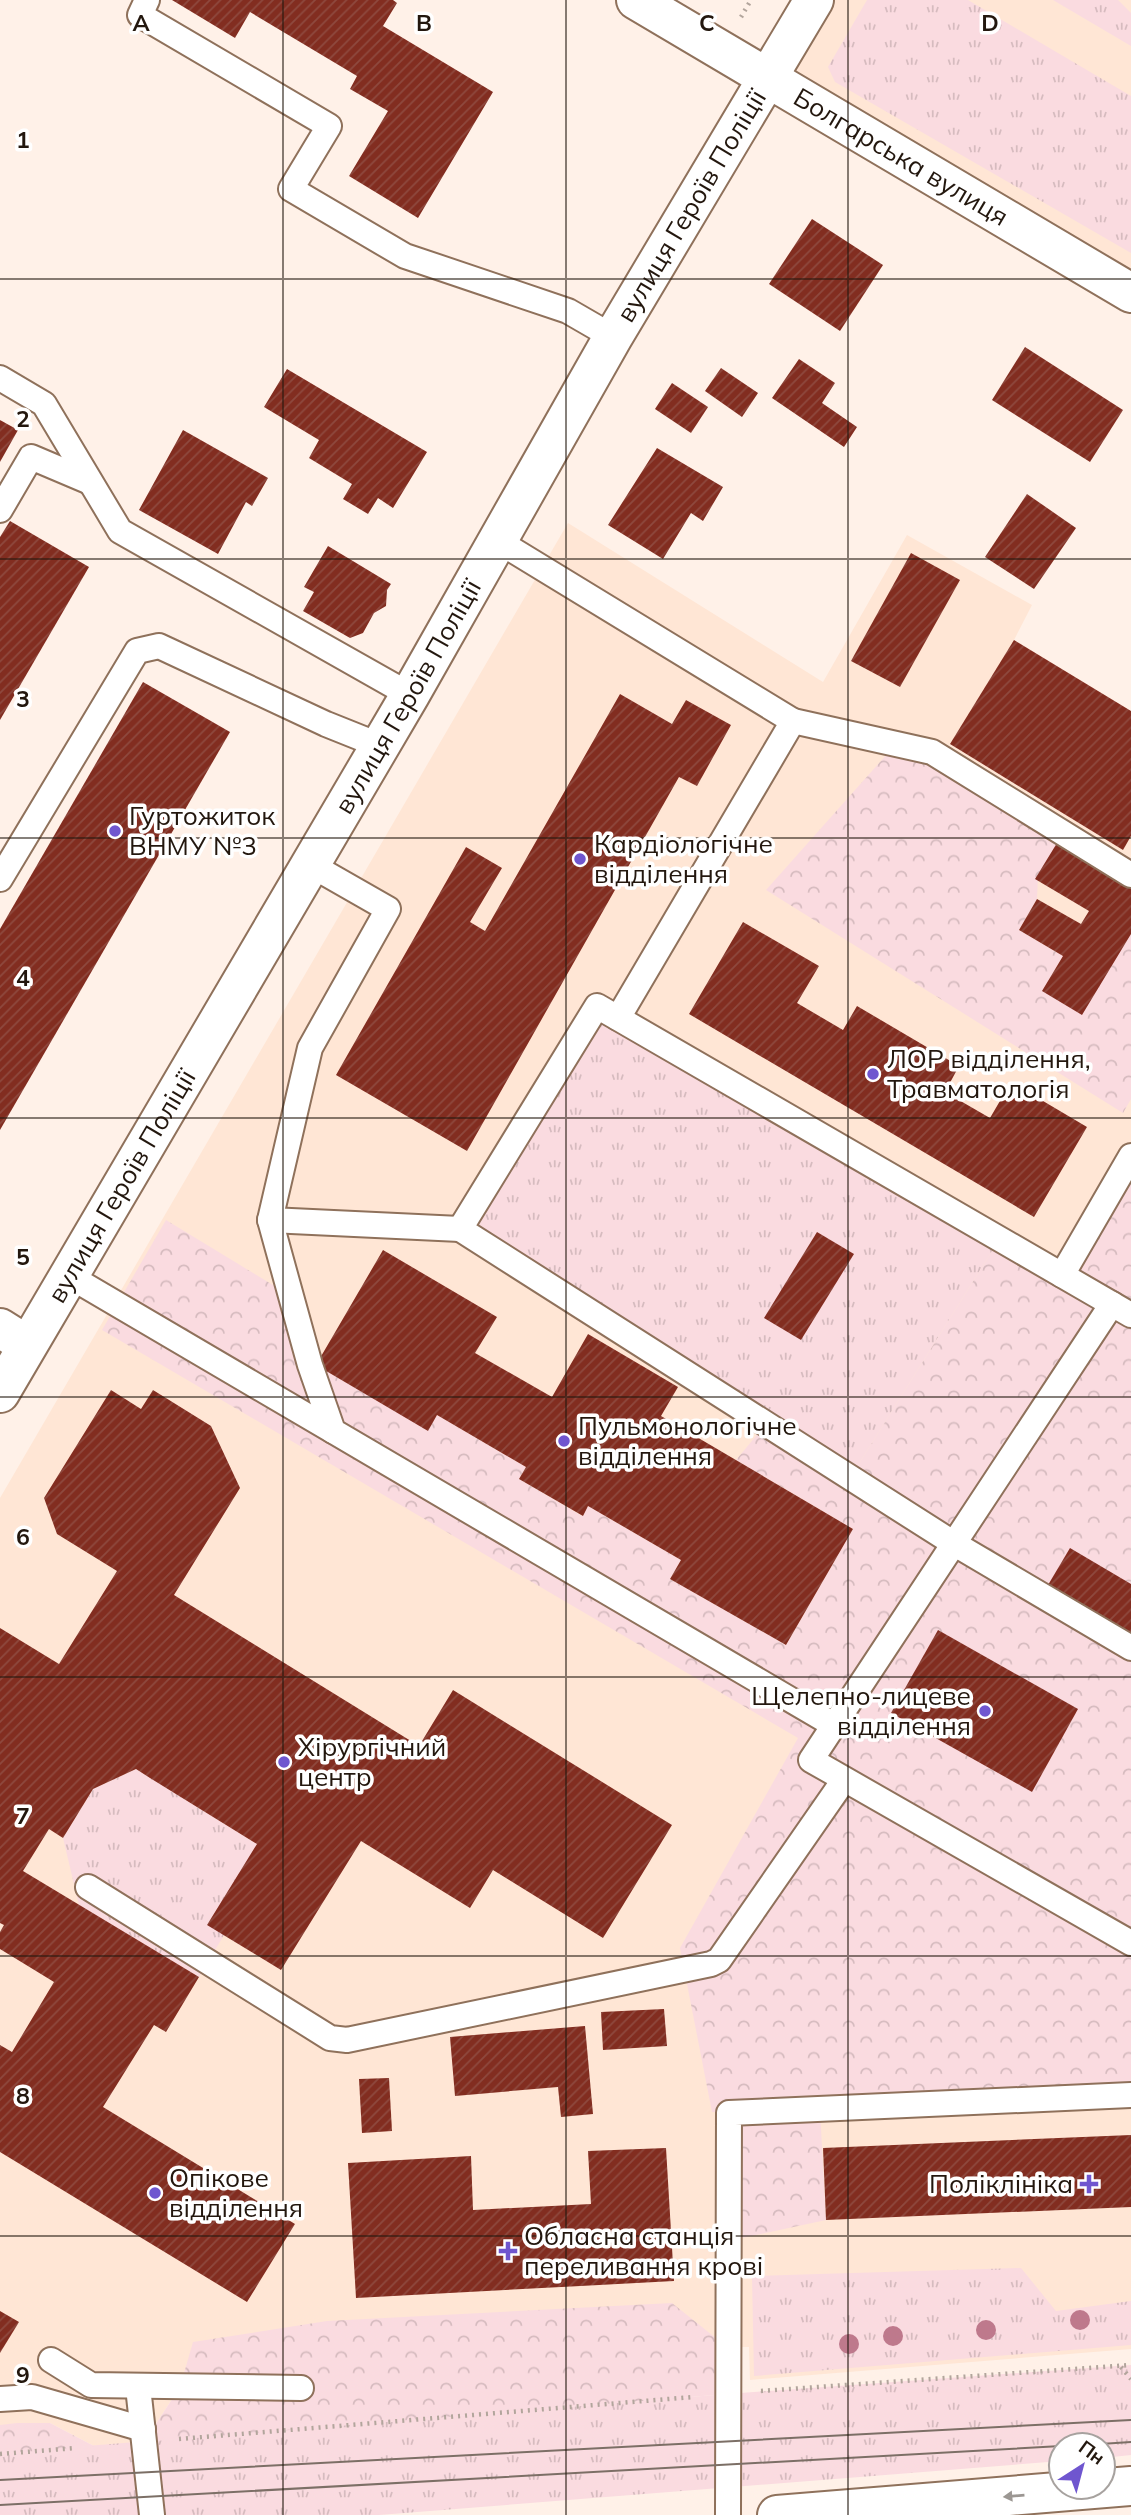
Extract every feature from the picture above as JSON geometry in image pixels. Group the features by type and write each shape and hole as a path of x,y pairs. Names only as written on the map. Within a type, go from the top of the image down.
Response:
{"street":[{"name":"Болгарська вулиця","path":"636,0 1131,293"},
{"name":"вулиця Героїв Поліції","path":"0,1393 14,1337 69,1276 381,746 613,337 814,0"},
{"path":"777,2515 1131,2486"}],"lane":[{"path":"147,0 140,15 329,126 291,189 405,256 568,312 613,337"},
{"path":"0,378 44,404 120,531 410,695"},
{"path":"0,510 31,457 90,482"},
{"path":"498,541 793,721 932,752 1131,875"},
{"path":"0,879 137,652 159,646 326,724 381,746"},
{"path":"618,1018 793,721"},
{"path":"311,865 388,909 310,1048 270,1220 310,1365 333,1431"},
{"path":"460,1229 597,1006 1121,1309 953,1543 832,1724 811,1760 1131,1942"},
{"path":"1062,1275 1131,1156"},
{"path":"270,1220 460,1229 953,1543 1131,1648"},
{"path":"69,1276 832,1724"},
{"path":"88,1887 330,2038 347,2040 711,1964 719,1960 844,1780"},
{"path":"728,2515 729,2113 1131,2095"},
{"path":"51,2360 90,2385 301,2388"},
{"path":"138,2387 152,2515"},
{"path":"0,2399 32,2397 143,2436"}],"path":[{"path":"143,2436 1131,2365"},
{"path":"1121,2366 1131,2379"},
{"path":"0,2454 80,2447"}],"shaded area":[{"path":"814,0 1131,0 1131,293 766,79"},
{"path":"568,523 823,682 907,535 1032,605 1014,640 1131,711 1131,2349 750,2380 749,2347 727,2347 180,2387 144,2442 94,2446 50,2423 0,2427 0,1498"}],"green space":[{"path":"867,0 968,0 1131,96 1131,253 835,82 828,67"},
{"path":"1053,0 1118,0 1131,13 1131,46"},
{"path":"896,744 1063,834 1038,876 1037,899 1019,930 1063,956 1043,990 1131,934 1131,1099 1123,1113 766,890"},
{"path":"597,1006 999,1240 850,1478 460,1229"},
{"path":"1131,1180 1131,2095 820,2110 826,2220 728,2241 728,2113 712,2112 680,1948 798,1738 102,1330 166,1220 291,1296 316,1365 428,1430 437,1415 526,1467 519,1479 582,1516 588,1506 681,1560 670,1579 786,1645 853,1529 736,1460 766,1424 850,1478 999,1240 1062,1274"},
{"path":"136,1769 257,1844 224,1935 199,1977 79,1905 63,1838 93,1789"},
{"path":"1021,2268 1056,2311 1131,2301 1131,2345 754,2376 752,2276"},
{"path":"672,2303 727,2347 727,2394 144,2442 180,2387 193,2342 327,2321"},
{"path":"1131,2365 1131,2455 1117,2456 1117,2431 1047,2431 1047,2462 379,2515 0,2515 0,2453 727,2394"},
{"path":"50,2423 94,2446 0,2454 0,2425"}],"building":[{"path":"172,0 393,0 397,3 383,26 493,92 418,218 349,176 388,111 350,89 357,76 250,12 235,38"},
{"path":"812,219 883,265 840,331 769,284"},
{"path":"1025,347 1123,410 1090,462 992,400"},
{"path":"799,359 835,383 822,403 857,427 844,447 772,398"},
{"path":"721,368 758,393 742,417 705,391"},
{"path":"287,369 427,452 393,508 378,498 368,514 343,499 352,484 309,458 319,440 264,407"},
{"path":"672,383 708,407 691,433 655,409"},
{"path":"0,420 18,430 0,462"},
{"path":"183,430 268,478 252,506 246,502 218,554 139,510"},
{"path":"657,448 723,487 703,521 691,513 663,559 608,525"},
{"path":"1027,494 1076,528 1034,589 985,557"},
{"path":"10,521 89,567 0,720 0,537"},
{"path":"328,546 391,584 387,590 386,606 374,613 363,633 350,638 303,611 314,592 304,587"},
{"path":"911,553 960,580 900,687 851,661"},
{"path":"1014,640 1131,711 1131,836 1123,850 950,744"},
{"name":"Гуртожиток ВНМУ №3","path":"143,682 230,732 0,1130 0,929"},
{"name":"Кардіологічне відділення","path":"620,694 672,724 686,700 731,725 697,786 679,777 467,1151 336,1075 466,847 502,868 470,922 485,931"},
{"path":"1057,843 1131,881 1131,934 1082,1015 1042,991 1063,956 1019,930 1037,899 1081,924 1089,911 1035,879"},
{"name":"ЛОР відділення, Травматологія","path":"743,922 819,966 797,1003 843,1030 857,1006 959,1066 945,1092 990,1118 1011,1082 1087,1127 1034,1217 689,1014"},
{"path":"817,1232 854,1254 801,1340 764,1318"},
{"name":"Пульмонологічне відділення","path":"383,1250 497,1317 475,1353 552,1397 588,1334 678,1387 661,1416 853,1529 786,1645 670,1579 681,1560 588,1506 583,1516 519,1479 526,1467 437,1415 428,1431 316,1365"},
{"path":"111,1390 141,1409 153,1390 211,1426 240,1488 174,1595 419,1746 453,1690 672,1825 603,1938 493,1870 470,1908 361,1841 281,1970 207,1925 257,1844 136,1769 93,1789 63,1838 49,1829 23,1871 199,1977 166,2032 154,2025 103,2107 295,2224 247,2302 0,2152 0,2045 12,2052 54,1982 0,1949 0,1932 4,1925 0,1923 0,1628 59,1664 117,1571 57,1534 44,1498"},
{"path":"1070,1548 1131,1584 1131,1635 1048,1585"},
{"name":"Щелепно-лицеве відділення","path":"938,1630 1078,1709 1032,1792 891,1713"},
{"path":"664,2009 667,2046 603,2050 601,2012"},
{"path":"585,2026 593,2114 561,2117 558,2087 455,2096 450,2037"},
{"path":"389,2078 392,2131 362,2133 359,2079"},
{"path":"1131,2135 1131,2207 826,2220 823,2148"},
{"path":"666,2148 674,2281 356,2298 348,2163 471,2156 473,2210 591,2204 588,2151"},
{"path":"0,2311 19,2322 0,2353"}],"tram line":[{"path":"0,2480 1131,2420"},
{"path":"1117,2443 1131,2442"},
{"path":"0,2505 1047,2447"}],"place":[{"name":"Гуртожиток ВНМУ №3","path":"115,831"},
{"name":"Кардіологічне відділення","path":"580,859"},
{"name":"ЛОР відділення, Травматологія","path":"873,1074"},
{"name":"Пульмонологічне відділення","path":"564,1441"},
{"name":"Щелепно-лицеве відділення","path":"985,1711"},
{"name":"Хірургічний центр","path":"284,1762"},
{"name":"Поліклініка","path":"1089,2184"},
{"name":"Опікове відділення","path":"155,2193"},
{"name":"Обласна станція переливання крові","path":"508,2251"}]}
